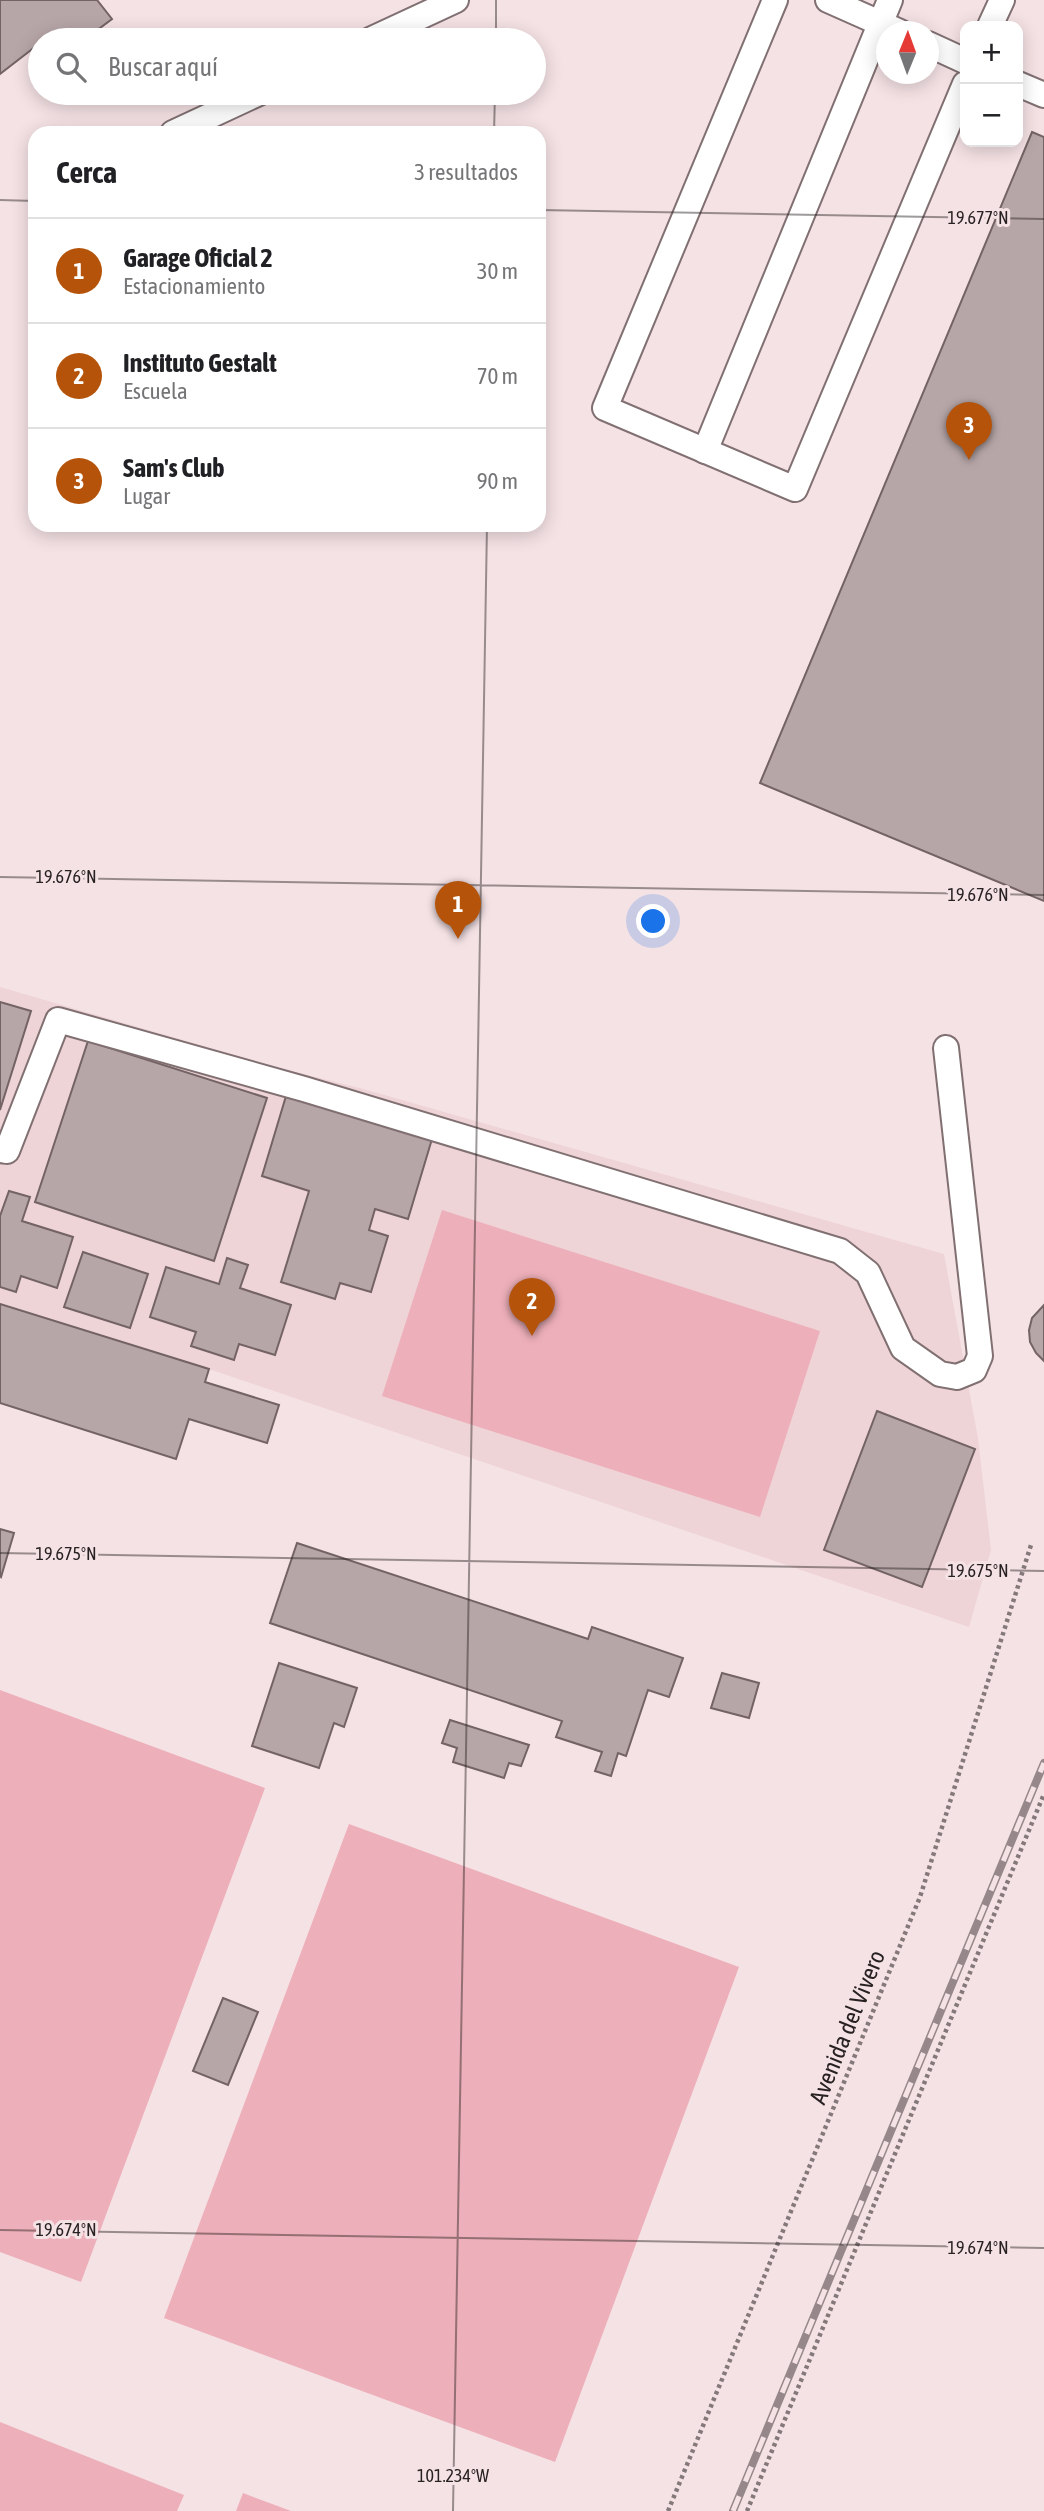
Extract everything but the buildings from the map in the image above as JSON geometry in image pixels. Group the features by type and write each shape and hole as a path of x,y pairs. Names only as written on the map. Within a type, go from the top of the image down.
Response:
{"lane":[{"path":"396,28 456,0"},
{"path":"775,0 605,408 795,489 960,96"},
{"path":"828,0 876,21"},
{"path":"890,0 890,21"},
{"path":"992,21 1002,0"},
{"path":"939,49 960,59"},
{"path":"705,451 876,59"},
{"path":"1023,86 1044,95"},
{"path":"188,126 233,105"},
{"path":"0,1150 7,1152 58,1020 317,1093 841,1251 868,1273 903,1348 940,1374 957,1377 974,1370 980,1356 946,1048"}],"path":[{"name":"Avenida del Vivero","path":"668,2511 920,1896 1031,1545"},
{"path":"747,2511 1044,1794"}],"shaded area":[{"path":"0,987 944,1254 978,1438 991,1550 969,1627 209,1369 0,1304"},
{"path":"442,1210 820,1331 760,1517 382,1396"},
{"path":"0,1690 265,1788 81,2282 0,2252"},
{"path":"349,1824 739,1967 555,2462 164,2318"},
{"path":"0,2422 184,2495 177,2511 0,2511"},
{"path":"243,2493 291,2511 236,2511"}],"railway":[{"path":"733,2511 1044,1763"}],"place":[{"name":"Sam's Club","path":"969,460"},
{"name":"Garage Oficial 2","path":"458,939"},
{"name":"Instituto Gestalt","path":"532,1336"}]}
